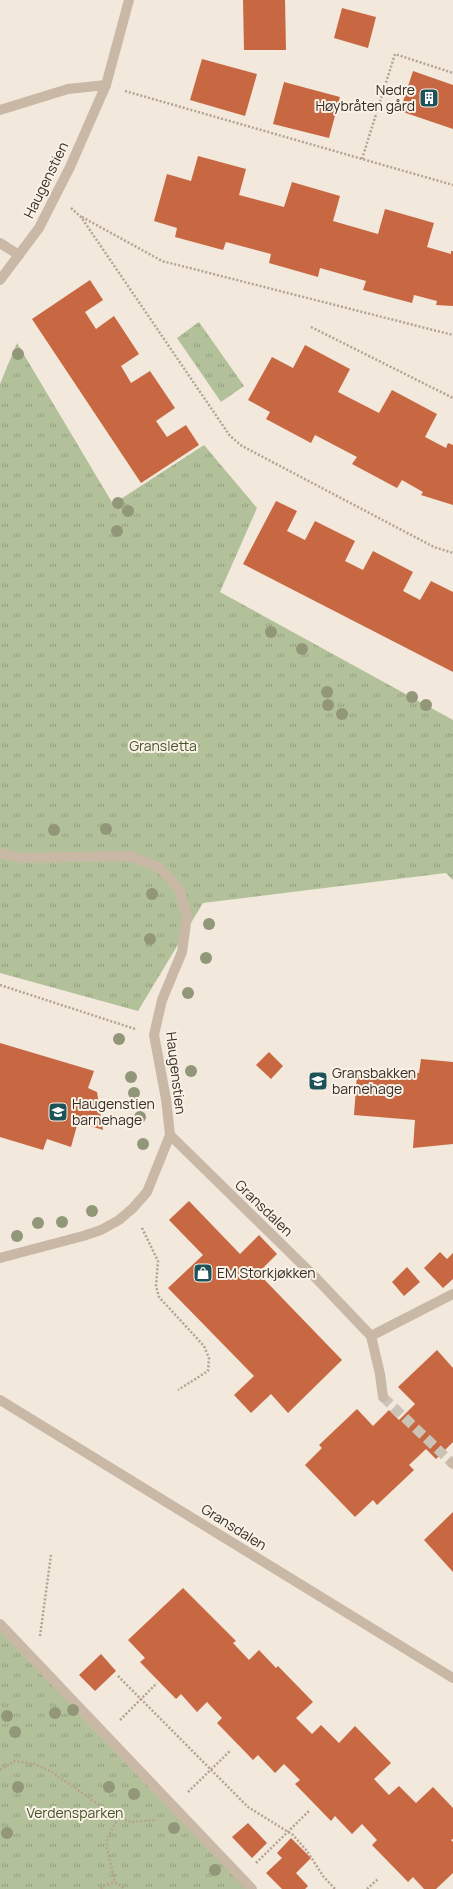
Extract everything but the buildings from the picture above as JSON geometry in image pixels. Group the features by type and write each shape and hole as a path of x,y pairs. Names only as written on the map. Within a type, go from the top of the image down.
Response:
{"street":[{"name":"Haugenstien","path":"0,280 39,228 106,85 128,0"},
{"path":"0,110 68,89 106,85"},
{"path":"0,243 19,254"},
{"name":"Haugenstien","path":"0,853 21,858 130,856 159,867 179,889 187,916 182,952 162,1000 154,1035 166,1099 170,1135 146,1192 133,1208 119,1220 83,1236 0,1258"},
{"name":"Gransdalen","path":"170,1135 314,1276 371,1336"},
{"path":"383,1397 380,1374 371,1336 453,1294"},
{"name":"Gransdalen","path":"0,1400 453,1678"},
{"path":"0,1624 252,1889"}],"path":[{"path":"362,159 395,54 453,73"},
{"path":"106,85 453,185"},
{"path":"55,196 82,217 162,261 453,335"},
{"path":"82,217 230,436 242,446 434,547 453,553"},
{"path":"311,327 453,398"},
{"path":"0,985 154,1035"},
{"path":"133,1208 158,1261 156,1286 159,1297 204,1346 209,1358 208,1371 178,1390"},
{"path":"36,1662 51,1555"},
{"path":"118,1676 248,1806 293,1835 307,1851 323,1876 335,1889"},
{"path":"106,1735 157,1684"},
{"path":"0,1770 15,1761 35,1764 75,1787 118,1818 131,1822 155,1820 176,1810 211,1770 231,1750"},
{"path":"241,1877 310,1810"},
{"path":"118,1818 107,1839 107,1844 115,1882 125,1889"},
{"path":"367,1889 378,1878"},
{"path":"101,1889 103,1886 115,1882"}],"green space":[{"path":"199,322 244,386 221,402 177,338"},
{"name":"Gransletta","path":"17,343 113,504 204,445 257,508 220,592 453,720 453,880 446,873 203,903 138,1011 0,973 0,384"},
{"name":"Verdensparken","path":"0,1624 252,1889 0,1889"}],"tunnel":[{"path":"383,1397 452,1463"}],"place":[{"name":"Nedre Høybråten gård","path":"429,98"},
{"name":"Gransbakken barnehage","path":"318,1081"},
{"name":"Haugenstien barnehage","path":"58,1112"},
{"name":"EM Storkjøkken","path":"203,1273"}]}
